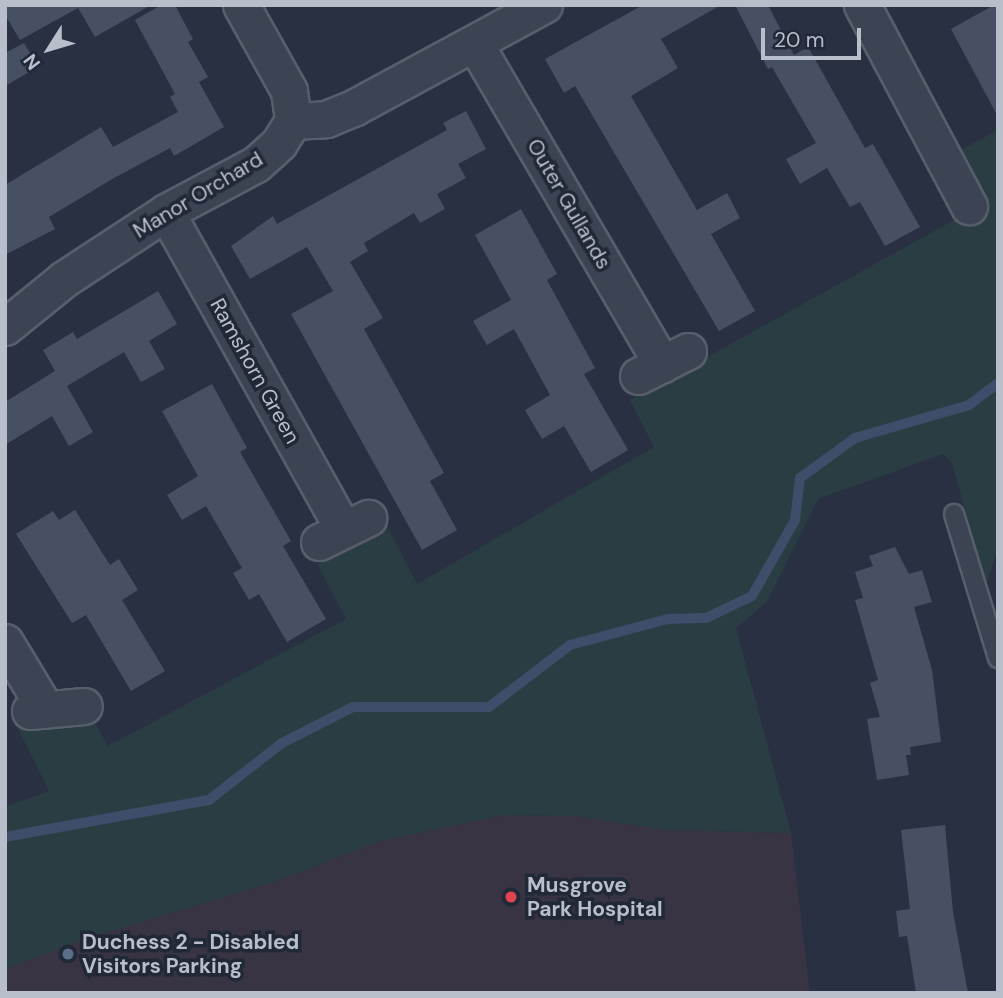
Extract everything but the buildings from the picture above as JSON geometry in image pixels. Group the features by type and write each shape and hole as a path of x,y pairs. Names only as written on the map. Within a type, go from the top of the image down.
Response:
{"street":[{"path":"241,5 289,91 293,121 326,119 475,44 544,5"},
{"path":"862,5 969,206"},
{"name":"Outer Gullands","path":"475,44 663,364"},
{"name":"Manor Orchard","path":"5,327 64,279 166,212 256,164 279,143 293,121"},
{"name":"Ramshorn Green","path":"166,212 344,530"},
{"path":"5,642 38,711 84,706"}],"lane":[{"path":"954,514 998,658"}],"shaded area":[{"path":"998,130 998,547 986,586 952,463 943,454 818,499 767,602 736,628 791,833 666,830 575,816 504,815 380,841 271,883 85,939 5,969 5,807 49,791 18,729 91,716 108,746 346,619 317,564 387,526 417,584 654,447 630,400 981,205 953,154"},
{"name":"Musgrove Park Hospital","path":"504,815 575,816 666,830 791,833 810,993 5,993 5,969 85,939 271,883 380,841"}],"waterway":[{"path":"5,837 209,800 282,743 353,707 489,707 570,645 668,619 706,618 752,596 795,520 800,478 855,438 969,405 998,383"}],"place":[{"name":"Musgrove Park Hospital","path":"511,897"},
{"name":"Duchess 2 - Disabled Visitors Parking","path":"68,954"}]}
